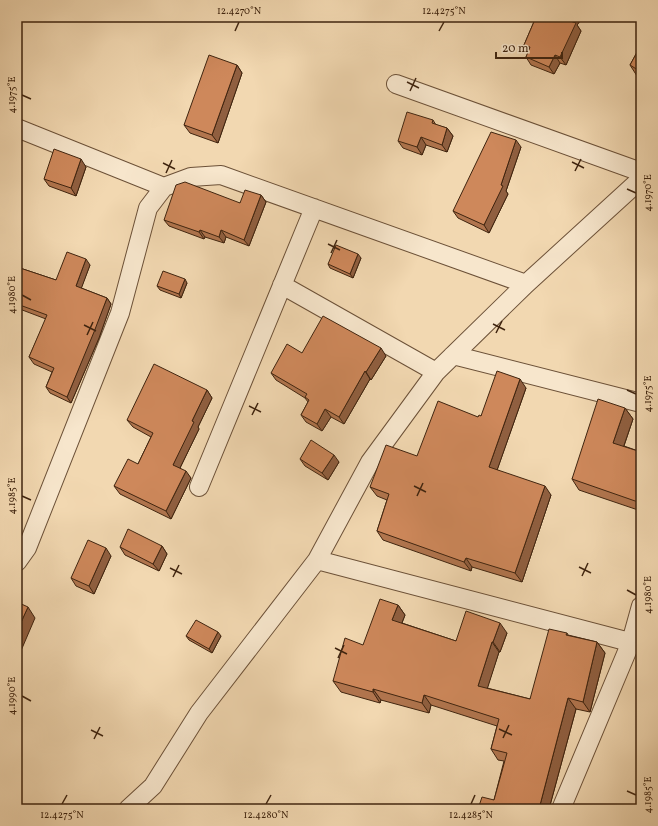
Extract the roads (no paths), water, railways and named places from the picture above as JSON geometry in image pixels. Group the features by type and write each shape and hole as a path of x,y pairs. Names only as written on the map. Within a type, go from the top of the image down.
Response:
{"street":[{"path":"396,84 641,172"},
{"path":"17,128 164,187"},
{"path":"17,562 27,548 120,313 148,208 164,187 191,177 222,175 526,284"},
{"path":"128,809 153,786 199,713 317,560 370,462 436,372 526,284 641,179"},
{"path":"199,487 314,208"},
{"path":"282,285 436,372"},
{"path":"454,355 641,403"},
{"path":"317,560 636,643"},
{"path":"561,809 636,643 641,606"}]}
